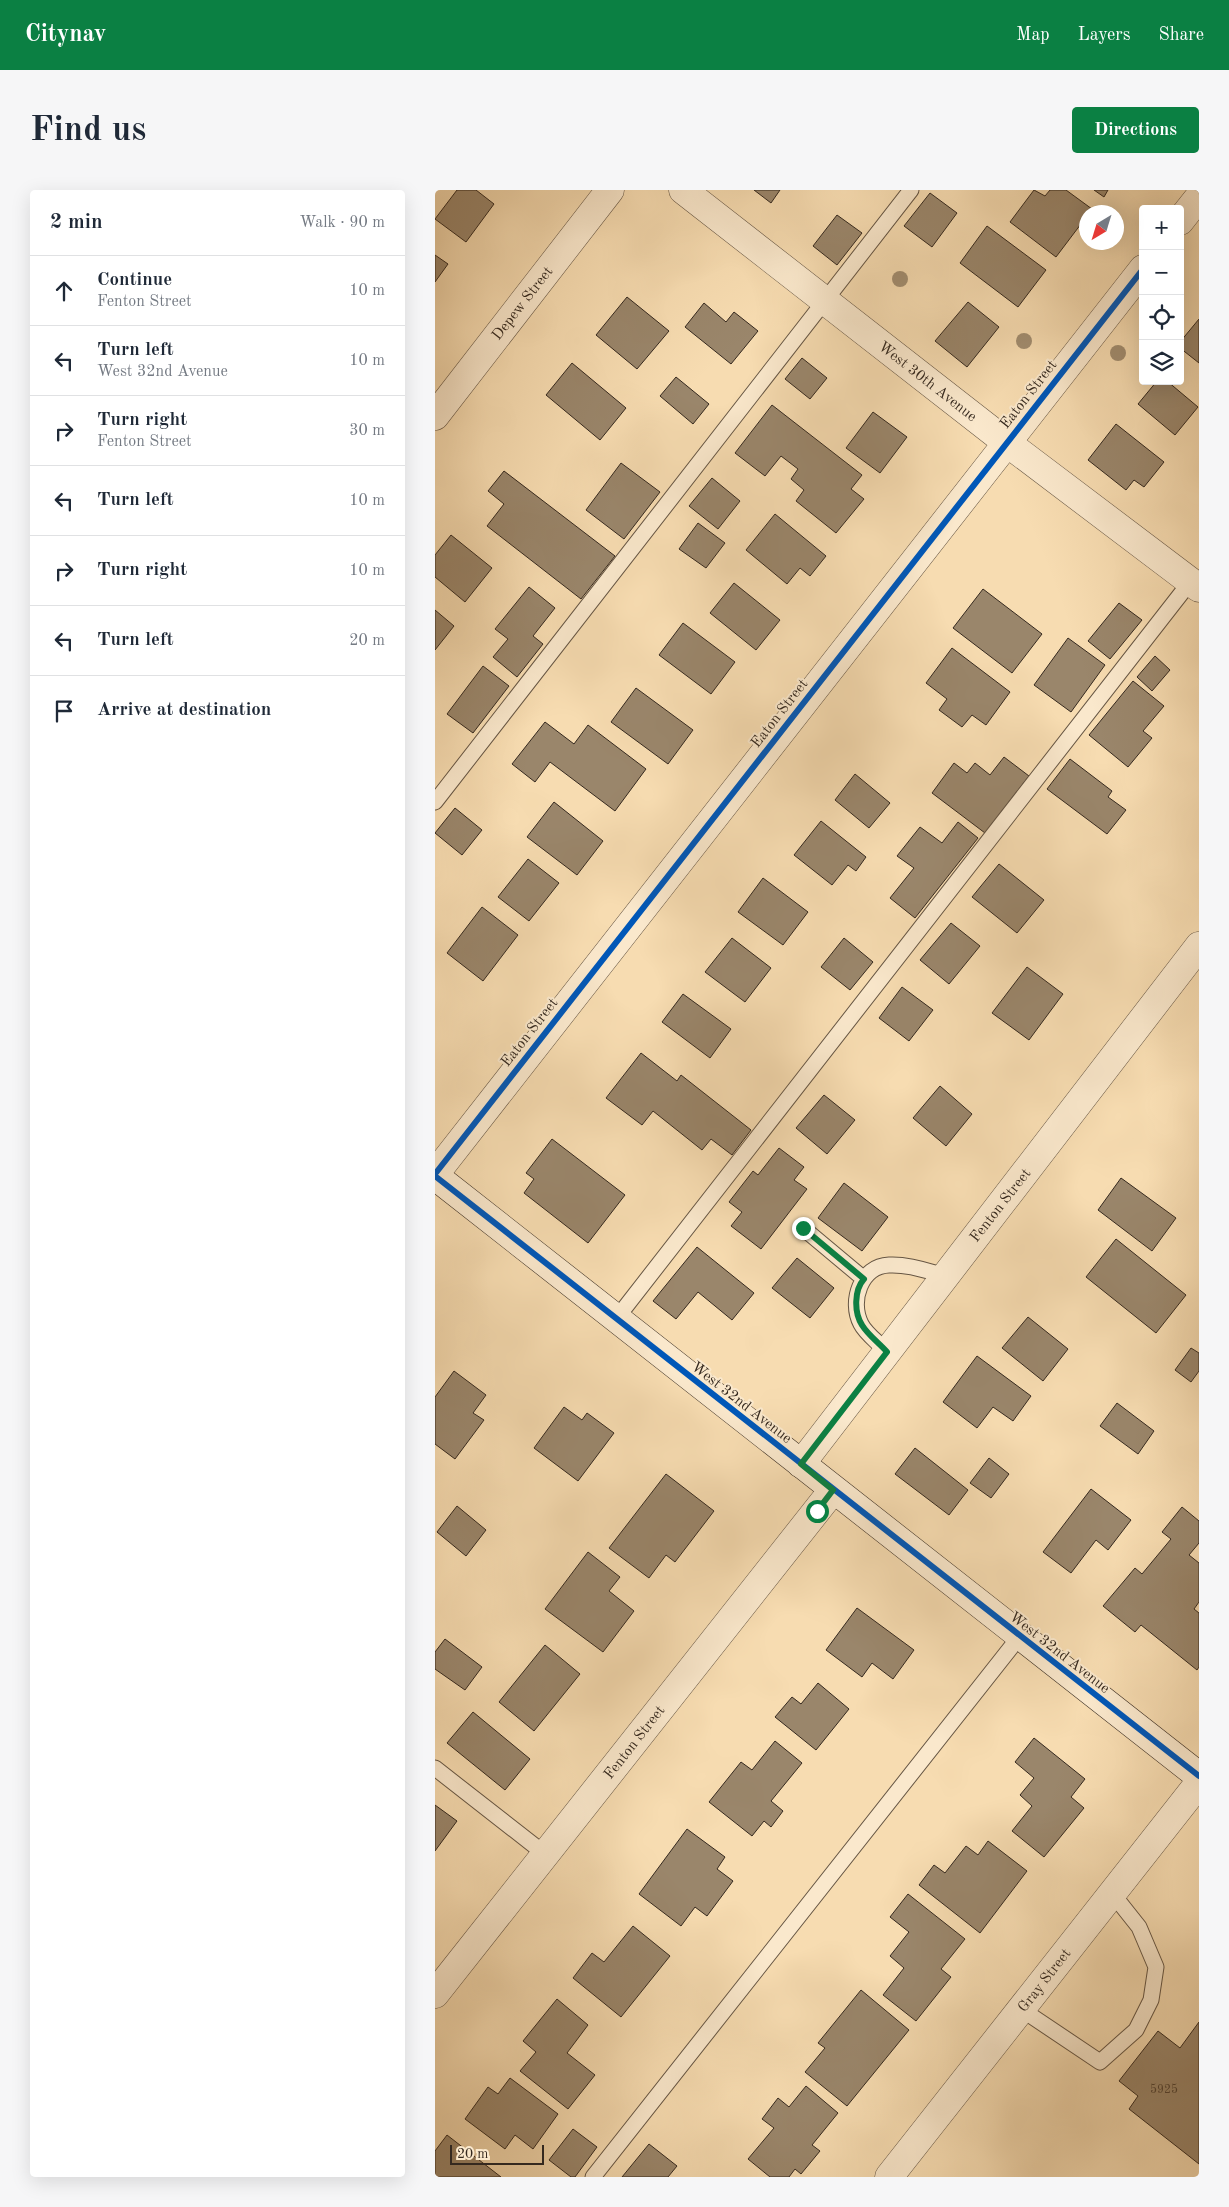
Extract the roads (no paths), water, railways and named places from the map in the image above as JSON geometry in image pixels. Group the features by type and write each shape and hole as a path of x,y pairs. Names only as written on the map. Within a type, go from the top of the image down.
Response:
{"street":[{"name":"Depew Street","path":"435,416 609,190"},
{"name":"West 30th Avenue","path":"683,190 1006,442 1196,580"},
{"path":"1184,216 1199,197"},
{"name":"Eaton Street","path":"435,1175 1139,274"},
{"name":"Fenton Street","path":"801,1464 1199,946"},
{"name":"West 32nd Avenue","path":"435,1175 833,1490 1199,1776"},
{"name":"Fenton Street","path":"435,1994 833,1490"},
{"name":"Gray Street","path":"889,2177 1199,1783"}],"lane":[{"path":"435,802 911,190"},
{"path":"616,1319 1196,580"},
{"path":"803,1228 864,1279"},
{"path":"887,1352 861,1324 856,1300 864,1279 872,1270 887,1265 912,1267 946,1276"},
{"path":"593,2177 1020,1636"},
{"path":"435,1768 545,1854"},
{"path":"1021,2009 1100,2062 1136,2030 1151,2000 1156,1967 1139,1927 1112,1893"}]}
